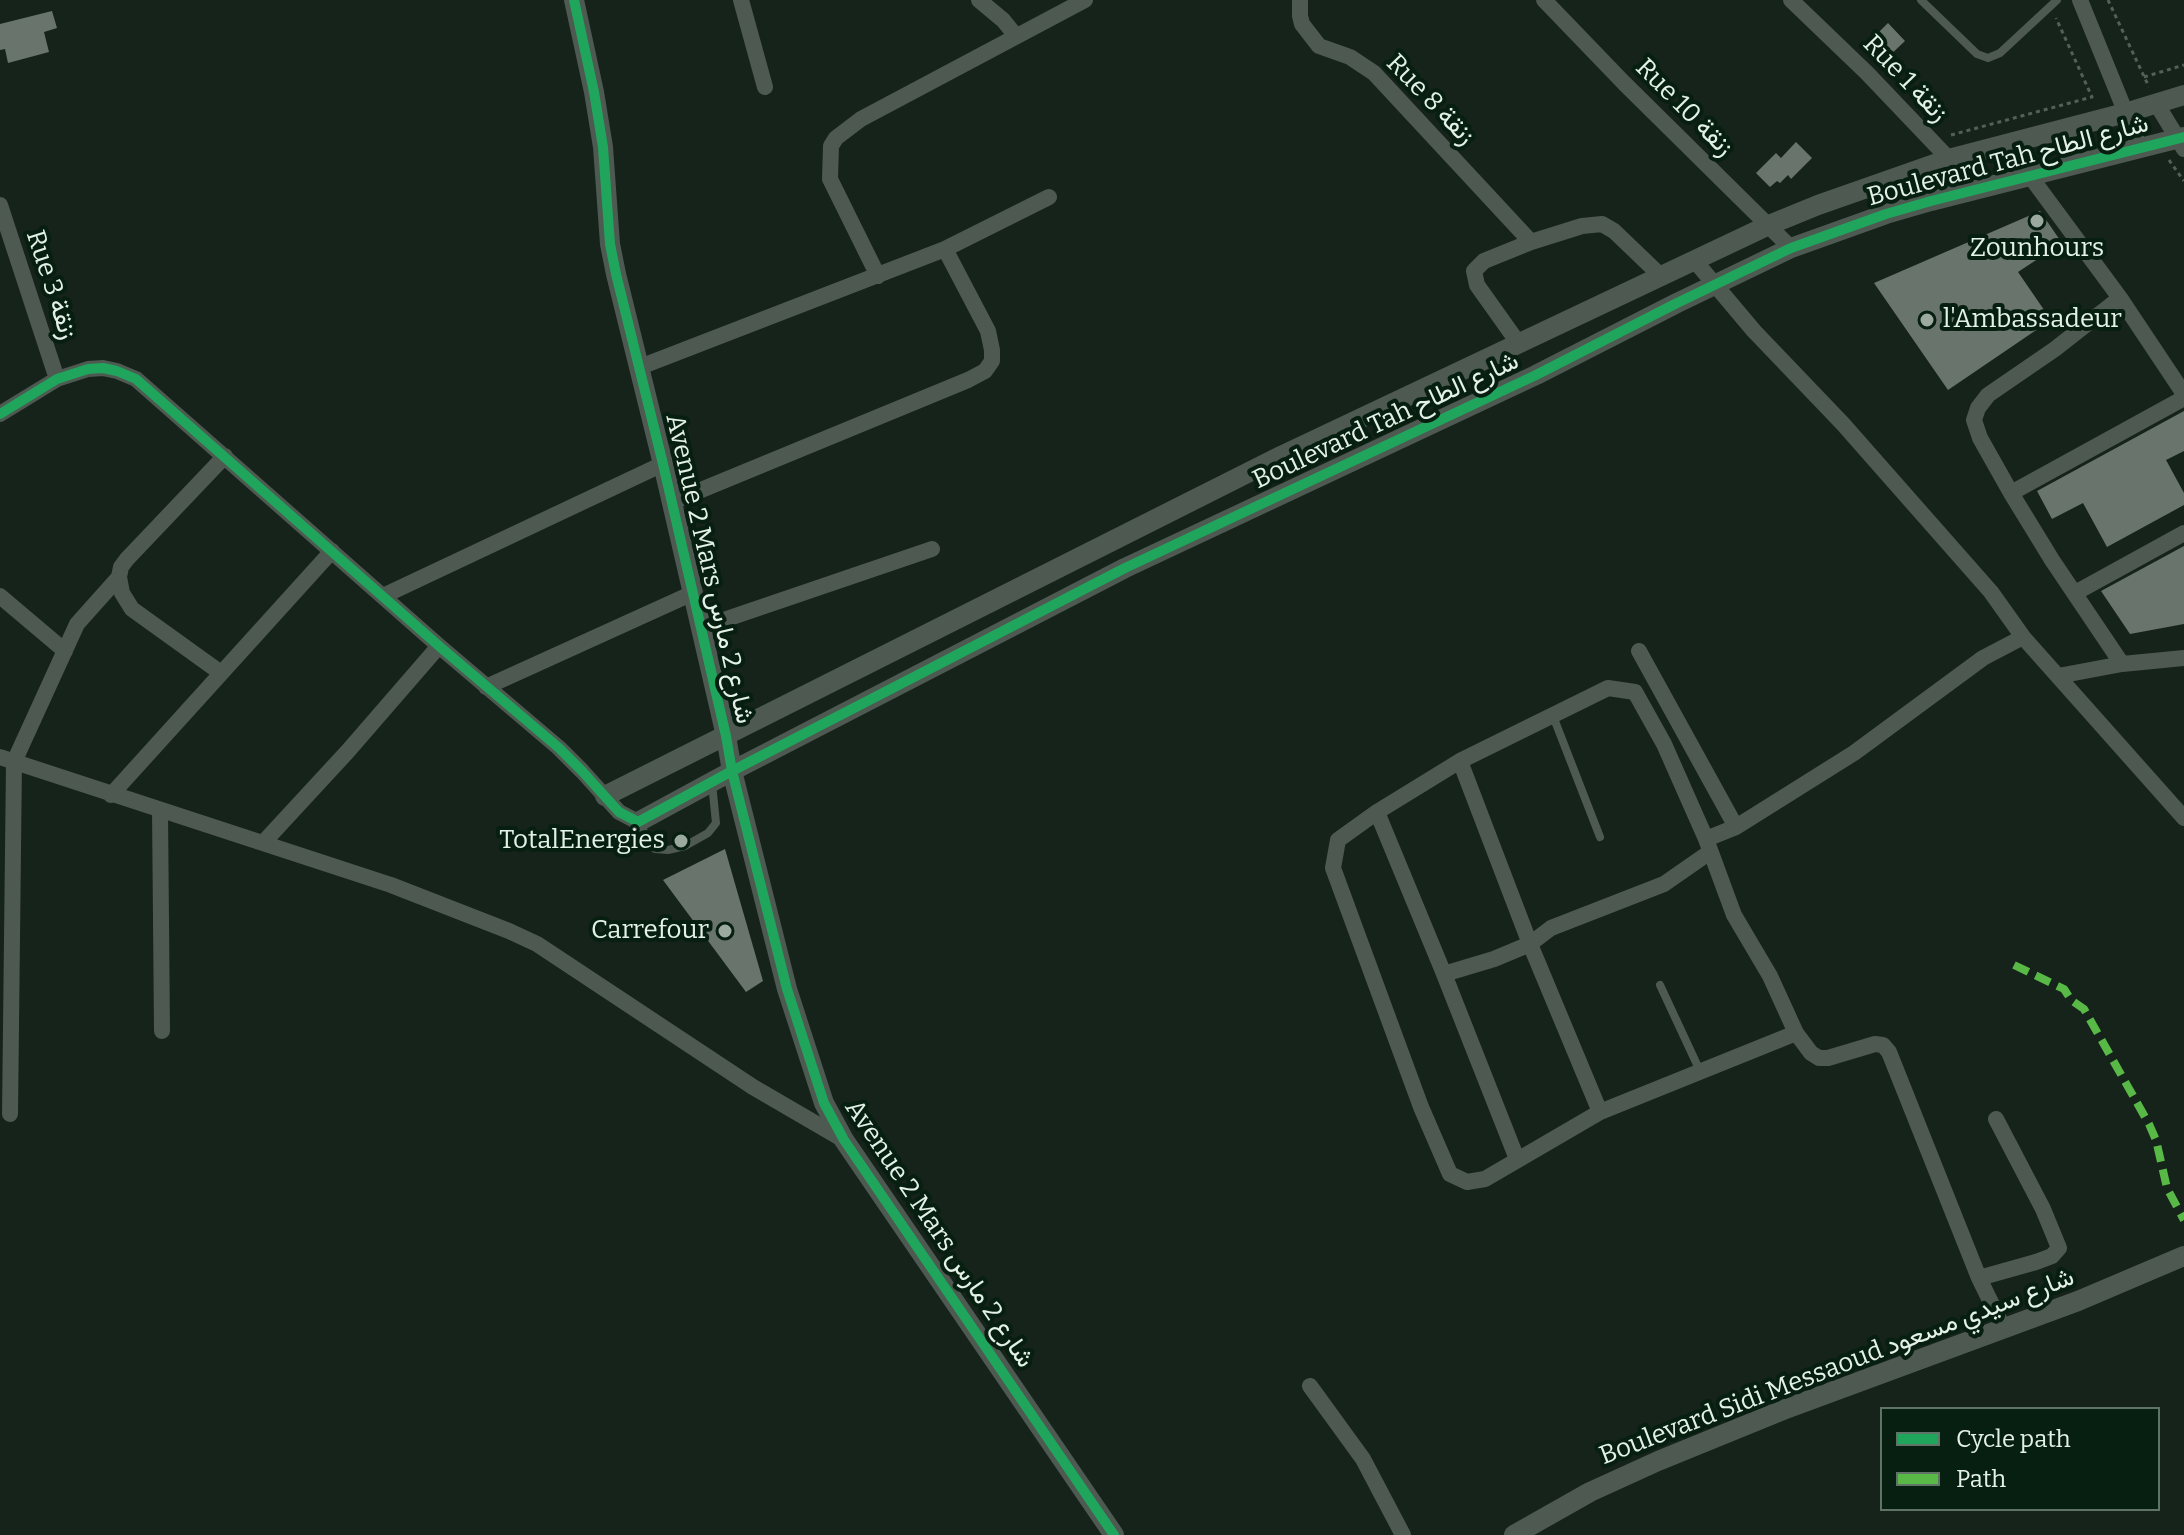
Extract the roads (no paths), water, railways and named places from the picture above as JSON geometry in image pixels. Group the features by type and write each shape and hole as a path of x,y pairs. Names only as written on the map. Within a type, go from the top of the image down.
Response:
{"street":[{"name":"Avenue 2 Mars شارع 2 مارس","path":"574,0 603,147 610,244 732,771 787,989 824,1103 844,1140 1114,1535"},
{"path":"741,0 765,87"},
{"path":"979,0 1003,20 1016,36"},
{"path":"878,276 830,179 831,146 836,138 861,119 1085,0"},
{"name":"Rue 8 زنقة","path":"1300,0 1302,24 1319,46 1350,57 1374,73 1531,242"},
{"name":"Rue 10 زنقة","path":"1544,0 1791,248"},
{"name":"Rue 1 زنقة","path":"1791,0 1867,73 1949,159"},
{"path":"2080,0 2125,113 2168,143"},
{"name":"Boulevard Tah شارع الطاح","path":"605,796 1281,456 1769,225 1949,159 2184,95"},
{"path":"2156,103 2168,143"},
{"name":"Boulevard Tah شارع الطاح","path":"638,822 1125,568 1536,375 1791,248 1886,214 2168,143"},
{"path":"2011,493 2184,396 2120,298 2030,176"},
{"path":"640,367 945,249 1049,197"},
{"name":"Rue 3 زنقة","path":"0,205 57,379"},
{"path":"1519,344 1477,285 1474,271 1484,261 1582,226 1602,224 1614,231 1662,277"},
{"path":"672,502 985,371 992,361 988,331 945,249"},
{"path":"1695,261 1754,331 1843,424 1991,592 2023,637 2184,818"},
{"path":"2120,298 2055,349 1988,395 1974,420 2011,493 2122,664"},
{"path":"0,414 57,379 88,369 103,368 136,379 559,748 619,812 638,822"},
{"path":"221,673 132,609 122,593 119,577 127,559 225,456"},
{"path":"383,596 663,464"},
{"path":"2075,593 2184,533"},
{"path":"700,628 932,549"},
{"path":"111,795 332,551"},
{"path":"10,1114 7,760 77,624 119,577"},
{"path":"486,687 693,593"},
{"path":"0,596 65,651"},
{"path":"1444,974 1494,959 1530,944 1551,928 1664,884 1725,830 1736,827 1854,753 1983,658 2023,637"},
{"path":"263,843 439,646"},
{"path":"1639,651 1736,827"},
{"path":"2058,676 2122,664 2184,658"},
{"path":"1796,1033 1600,1112 1485,1179 1467,1182 1450,1174 1421,1107 1333,868 1338,840 1460,761 1552,715 1608,688 1635,692 1664,744 1734,915 1770,976 1796,1033 1811,1053 1819,1058 1875,1044 1886,1048 1979,1278 2004,1329"},
{"path":"7,760 391,885 509,931 537,944 753,1087 844,1140"},
{"path":"1460,761 1530,944 1600,1112"},
{"path":"160,810 162,1031"},
{"path":"1377,812 1517,1159"},
{"path":"1979,1278 2036,1262 2052,1256 2059,1248 2043,1209 1996,1119"},
{"name":"Boulevard Sidi Messaoud شارع سيدي مسعود","path":"1514,1535 1590,1492 1658,1461 1788,1408 2133,1279 2184,1256"},
{"path":"1310,1386 1363,1459 1403,1535"}],"lane":[{"path":"1921,0 1977,54 1988,58 2000,53 2053,3"},
{"path":"1552,715 1600,837"},
{"path":"638,822 655,849 685,846 708,833 716,823 712,782"},
{"path":"1660,985 1700,1071"}],"place":[{"name":"Zounhours","path":"2037,221"},
{"name":"l'Ambassadeur","path":"1927,320"},
{"name":"TotalEnergies","path":"681,841"},
{"name":"Carrefour","path":"725,931"}]}
